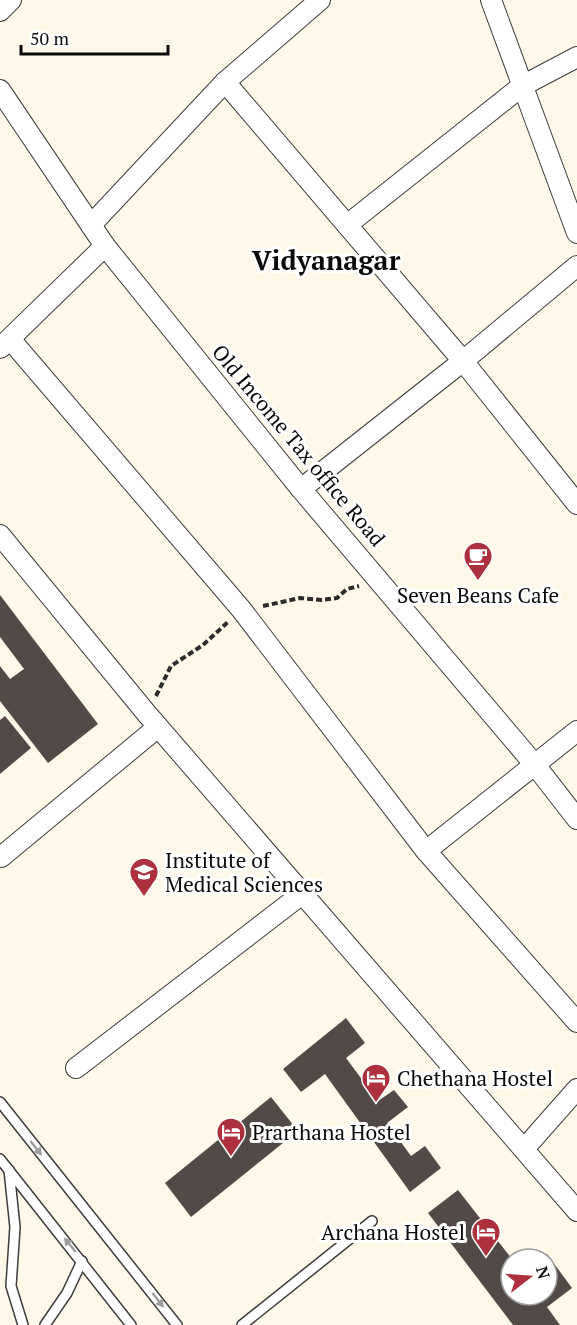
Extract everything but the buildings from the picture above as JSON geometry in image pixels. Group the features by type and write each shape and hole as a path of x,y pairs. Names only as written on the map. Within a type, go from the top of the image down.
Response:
{"street":[{"path":"0,11 10,0"},
{"path":"91,225 225,82 320,0"},
{"path":"491,0 577,233"},
{"path":"347,225 522,86 577,57"},
{"path":"225,82 463,361 577,504"},
{"name":"Old Income Tax office Road","path":"0,90 105,246 301,489 535,765 577,819"},
{"path":"105,246 5,343 242,609 426,851 577,1022"},
{"path":"301,489 463,361 577,266"},
{"path":"0,535 158,727 577,1211"},
{"path":"1,857 158,727"},
{"path":"426,851 577,731"},
{"path":"76,1068 302,894"},
{"path":"524,1149 577,1089"}],"lane":[{"path":"0,1102 177,1325"},
{"path":"0,1159 131,1325"},
{"path":"0,1177 9,1170"},
{"path":"9,1170 15,1227 11,1286 23,1325"},
{"path":"242,1325 372,1221"},
{"path":"45,1325 67,1293 82,1261"}],"place":[{"name":"Seven Beans Cafe","path":"478,582"},
{"name":"Institute of Medical Sciences","path":"144,898"},
{"name":"Chethana Hostel","path":"376,1104"},
{"name":"Prarthana Hostel","path":"231,1158"},
{"name":"Archana Hostel","path":"486,1258"}],"district":[{"name":"Vidyanagar","path":"326,260"}]}
